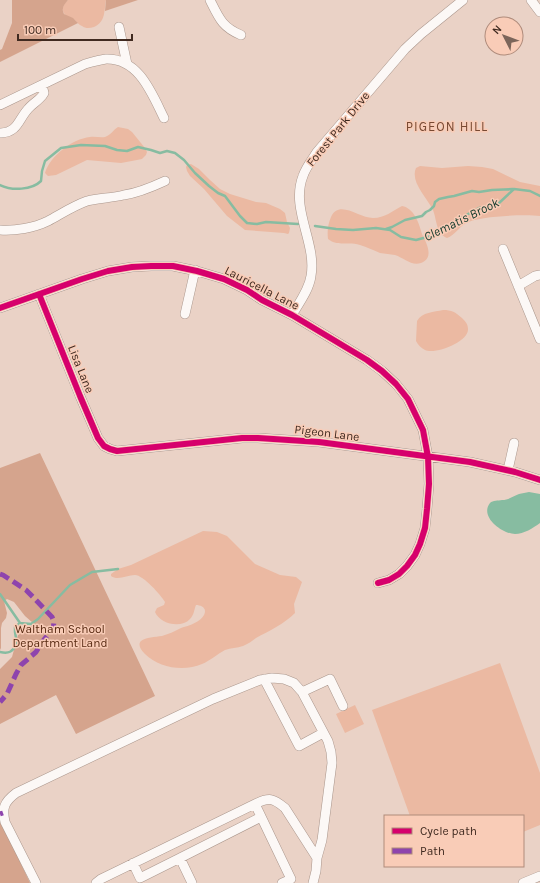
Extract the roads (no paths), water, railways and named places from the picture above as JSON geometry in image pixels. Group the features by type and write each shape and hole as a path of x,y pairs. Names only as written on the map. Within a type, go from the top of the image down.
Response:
{"street":[{"path":"210,0 224,25 231,31 241,35"},
{"name":"Forest Park Drive","path":"292,315 308,286 311,277 312,266 310,248 299,200 302,176 306,167 326,141 420,34 463,0"},
{"path":"531,0 540,12"},
{"path":"119,27 127,64"},
{"path":"0,105 85,64 107,59 127,64 137,72 145,81 164,118"},
{"path":"0,132 9,133 15,128 27,109 44,93 42,85"},
{"path":"0,230 10,231 23,229 46,222 88,201 137,192 165,181"},
{"path":"503,249 540,339"},
{"name":"Lauricella Lane","path":"0,308 101,273 132,267 173,266 195,270 224,279 247,290 367,360 396,384 408,399 423,430 428,457 429,484 427,509 425,528 420,544 407,566 399,574 389,580 378,583"},
{"path":"185,314 195,270"},
{"path":"518,286 535,276 540,275"},
{"name":"Lisa Lane","path":"39,294 98,438 104,446 109,449"},
{"name":"Pigeon Lane","path":"109,449 117,451 200,442 258,438 319,442 470,462 508,470 540,480"},
{"path":"508,470 514,443"},
{"path":"36,883 5,822 3,813 9,798 30,786 213,699 260,680 272,678 284,679 294,683 302,692 328,741 331,752 332,763 322,840 317,858 313,883"},
{"path":"302,692 330,679 343,706"},
{"path":"264,680 299,746 323,733"},
{"path":"96,883 133,863 263,800 270,799 285,808 317,858"},
{"path":"255,804 291,879 282,883"},
{"path":"133,863 141,881 180,858 261,817"},
{"path":"214,824 221,837"},
{"path":"180,858 192,883"},
{"path":"523,883 540,876"}],"waterway":[{"name":"Clematis Brook","path":"0,185 22,189 37,184 41,181 45,161 61,148 81,145 105,146 117,150 127,151 138,147 160,153 167,151 175,153 184,160 209,186 225,196 247,223 257,224 266,222 298,224"},
{"name":"Clematis Brook","path":"386,229 405,220 422,216 430,210 439,199 472,191 479,192 513,189"},
{"name":"Clematis Brook","path":"315,226 353,230 376,228 390,230 401,237 416,240 431,236 447,228 479,208 498,204 514,189 530,191 540,196"},
{"path":"0,652 6,653 14,649 17,644 15,627 20,623 31,624 38,619 70,585 92,572 118,569"},
{"path":"0,594 20,623"}],"district":[{"name":"PIGEON HILL","path":"447,126"}],"park label":[{"name":"Waltham School Department Land","path":"60,636"}]}
